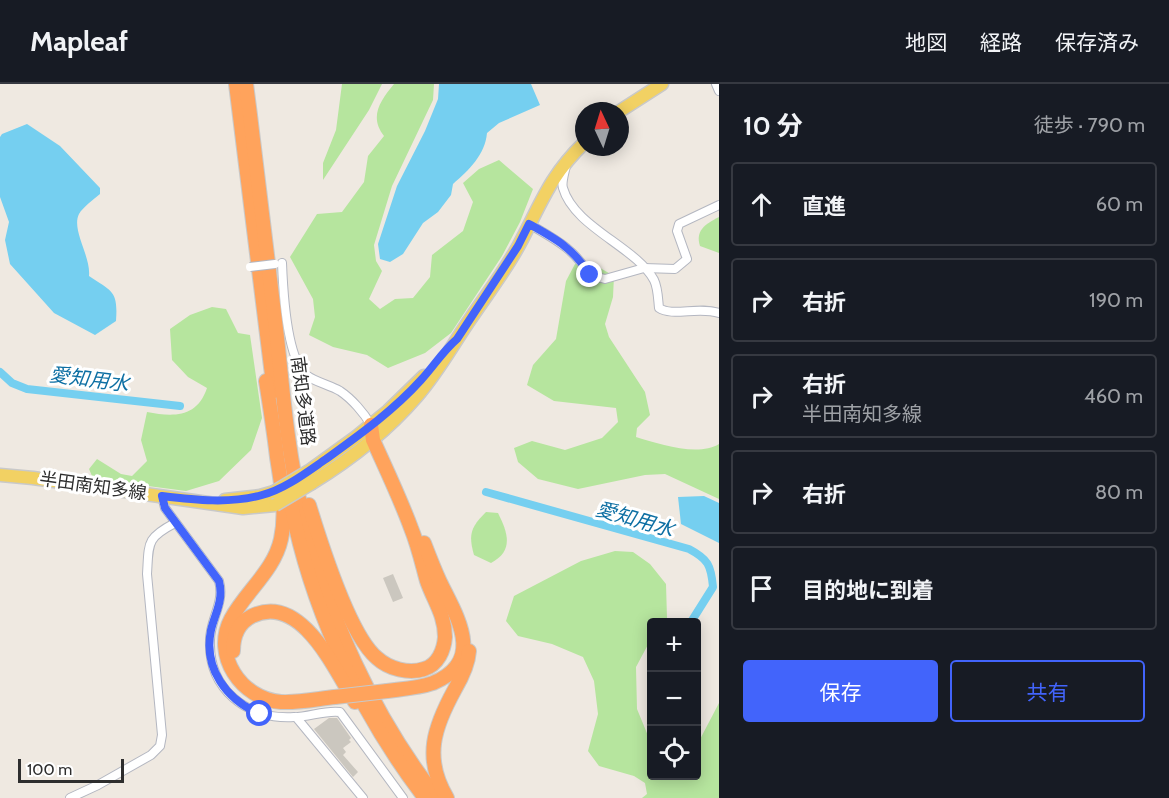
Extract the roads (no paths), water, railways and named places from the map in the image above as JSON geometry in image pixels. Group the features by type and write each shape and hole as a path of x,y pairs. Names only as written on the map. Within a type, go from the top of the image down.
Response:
{"highway":[{"name":"南知多道路","path":"236,84 270,364 291,505 302,549 317,598 334,641 363,701 402,766 425,798"},
{"name":"南知多道路","path":"246,84 290,447 312,550 343,637 361,676 423,781 437,798"},
{"path":"270,364 266,374 284,518 276,557 245,598 228,626 226,656 235,676 254,693 281,702 387,689 416,682 447,663 453,646 448,611"},
{"path":"374,433 412,530 428,584 448,611 467,625 470,642 468,663 434,734 434,768 447,798"},
{"path":"290,447 297,454 309,506 330,570 359,634 378,660 394,668 411,671 432,666 438,659 445,640 448,611"},
{"path":"335,695 288,696 270,693 256,687 243,676 233,656 234,637 238,628 245,620 270,612 287,615 304,627 318,641 394,762 402,766"}],"main road":[{"path":"629,105 662,84"},
{"name":"半田南知多線","path":"0,475 243,508 274,498 310,477 344,463 422,380 443,351 457,339 518,246 551,181 575,151"}],"street":[{"path":"716,84 719,91"},
{"path":"567,159 562,186 571,205 588,222 645,268 655,282 659,308 665,312 707,309 719,313"},
{"path":"529,224 564,244 579,258 590,275 605,279 645,268 675,269 687,259 677,231 680,224 719,205"},
{"path":"250,267 279,263 291,342 298,361 306,374 341,392 365,416 374,433"},
{"path":"162,496 165,508 175,523 219,581 222,596 210,633 210,646 213,667 231,697 251,710 270,717 296,717 336,711 344,715 403,798"},
{"path":"70,798 152,755 160,746 162,735 147,566 152,540 158,532 175,523"},
{"path":"296,717 363,798"}],"water":[{"path":"439,84 531,84 540,105 499,123 487,133 480,155 453,184 451,195 438,212 423,223 403,254 390,262 380,259 378,244 397,186 425,131 438,99"},
{"path":"27,124 60,146 100,188 100,194 83,209 77,220 89,276 109,289 116,304 116,321 95,335 54,313 10,264 5,240 9,222 0,197 0,137 2,134"},
{"path":"704,496 719,503 719,543 681,524 678,497"}],"waterway":[{"name":"愛知用水","path":"0,372 12,383 27,389 180,406"},
{"name":"愛知用水","path":"486,492 689,549 707,564 713,587 694,618"}]}
